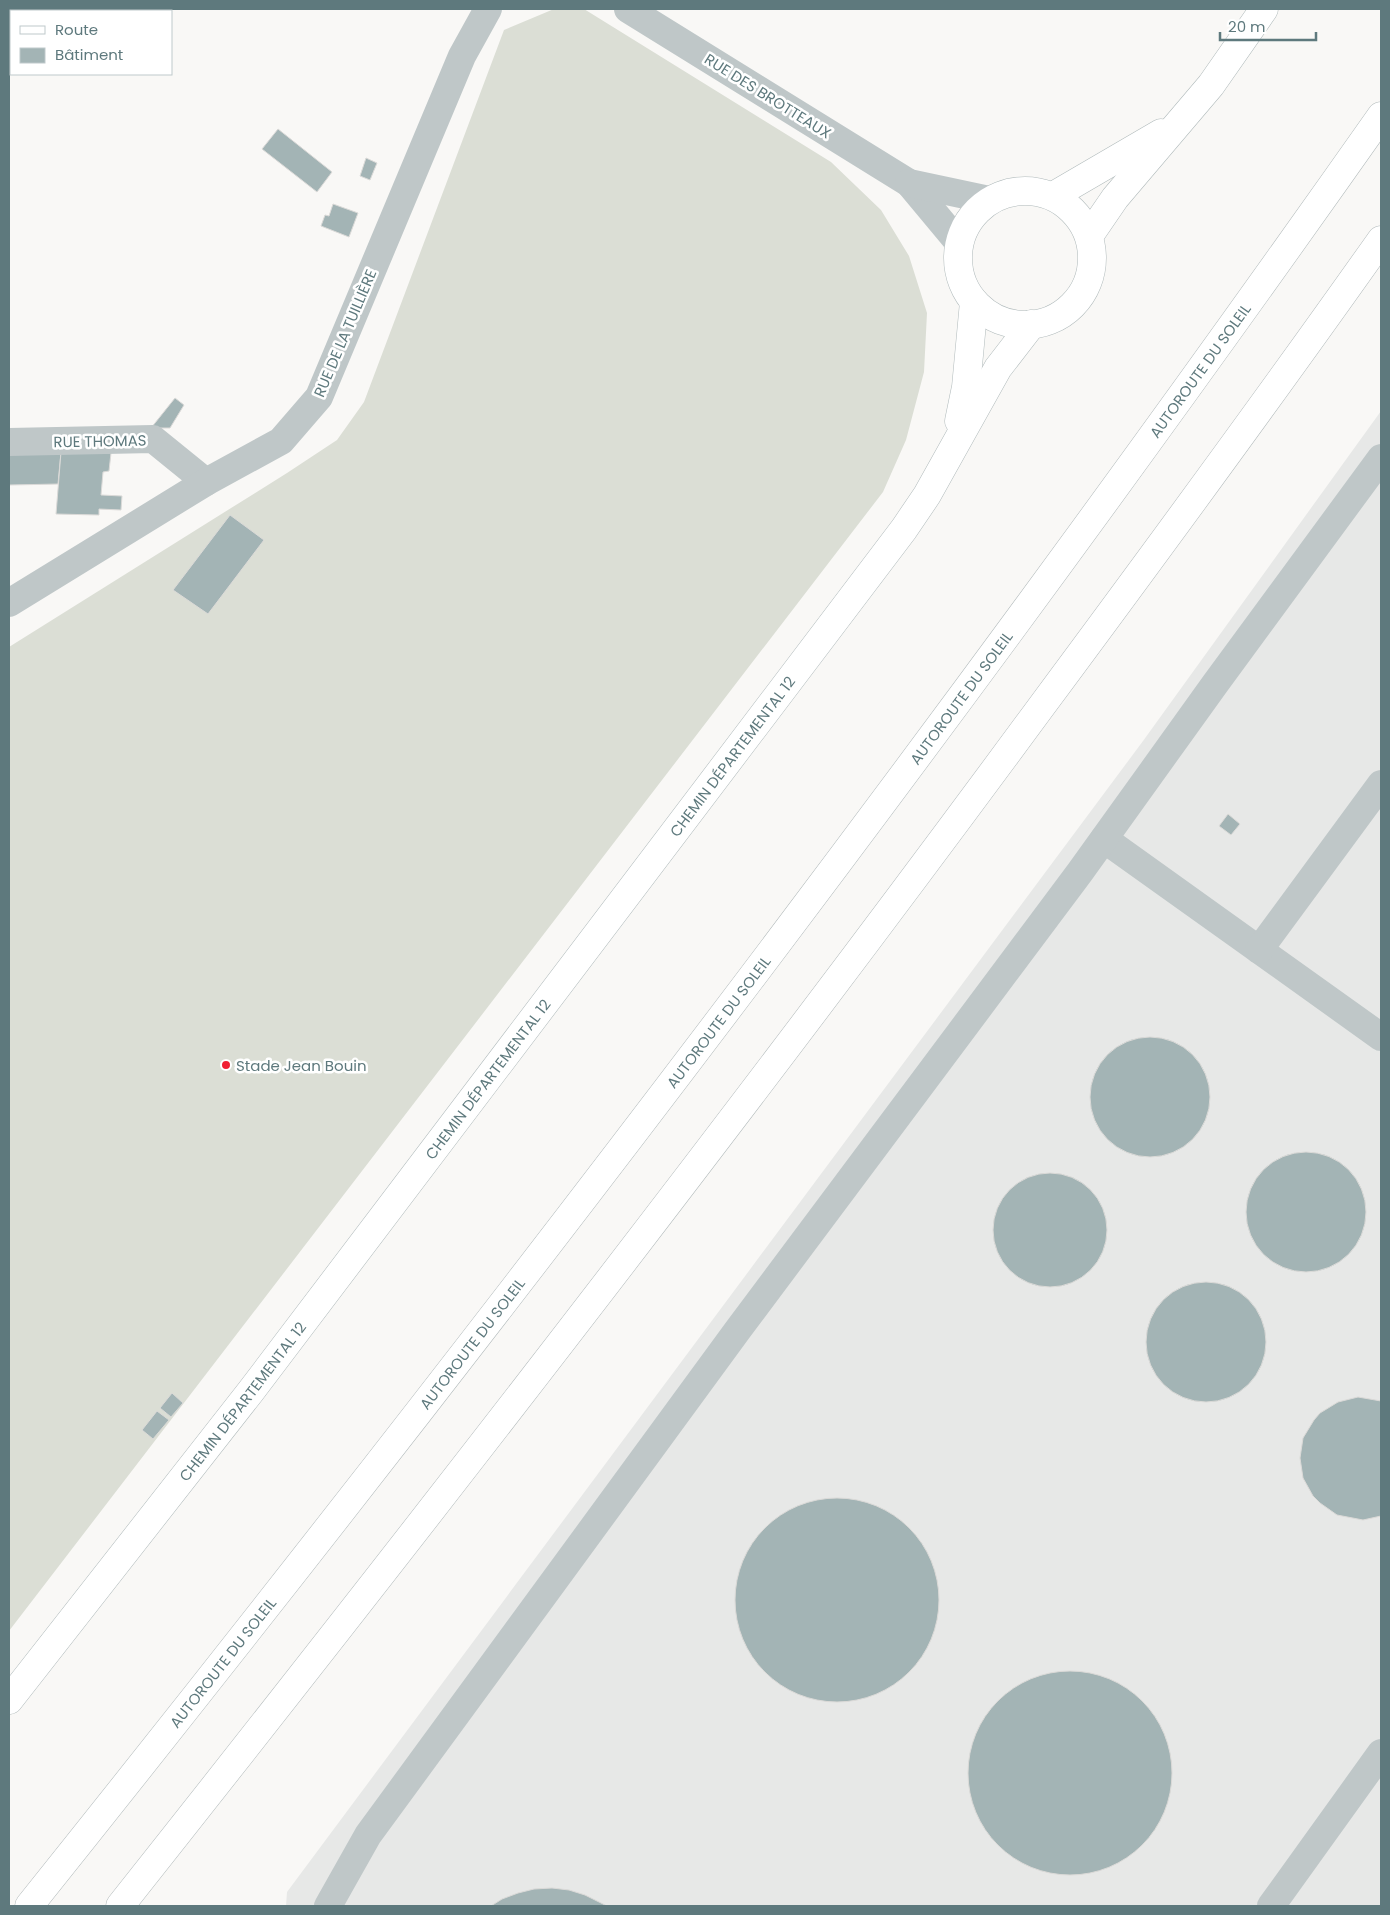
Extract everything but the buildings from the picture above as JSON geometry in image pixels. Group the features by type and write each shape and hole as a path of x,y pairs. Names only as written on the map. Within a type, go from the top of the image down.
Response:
{"main road":[{"path":"1089,236 1115,198 1211,85 1264,9"},
{"name":"AUTOROUTE DU SOLEIL","path":"29,1906 408,1427 788,930 1061,562 1276,266 1381,116"},
{"path":"1053,196 1179,123"},
{"path":"1031,191 1053,196 1068,206 1080,219 1089,236 1092,255 1090,275 1082,294 1069,309 1052,320 1032,324 1011,324 990,316 974,302 963,284 958,264 959,243 965,227 975,212 989,200 1009,192 1031,191"},
{"path":"120,1906 468,1464 896,904 1134,581 1381,240"},
{"name":"CHEMIN DÉPARTEMENTAL 12","path":"952,449 966,387 974,302"},
{"name":"CHEMIN DÉPARTEMENTAL 12","path":"9,1700 251,1391 904,529 927,495 998,368 1032,324"}],"street":[{"name":"RUE DE LA TUILLIÈRE","path":"9,603 206,482 282,442 319,397 462,56 488,9"},
{"name":"RUE DES BROTTEAUX","path":"628,9 909,183 959,243"},
{"name":"RUE DES BROTTEAUX","path":"909,183 989,200"},
{"name":"RUE THOMAS","path":"9,442 153,439 206,482"},
{"path":"328,1906 368,1835 737,1331 1104,839 1381,458"},
{"path":"1259,950 1381,784"},
{"path":"1104,839 1381,1037"},
{"path":"1271,1906 1381,1752"}],"shaded area":[{"name":"Stade Jean Bouin","path":"554,9 584,9 831,162 881,210 909,256 927,313 924,372 906,440 883,492 9,1631 9,647 337,440 364,402 504,30"},
{"path":"1381,411 1381,1906 286,1906 287,1892 1143,741"}],"place":[{"name":"Stade Jean Bouin","path":"226,1065"}]}
